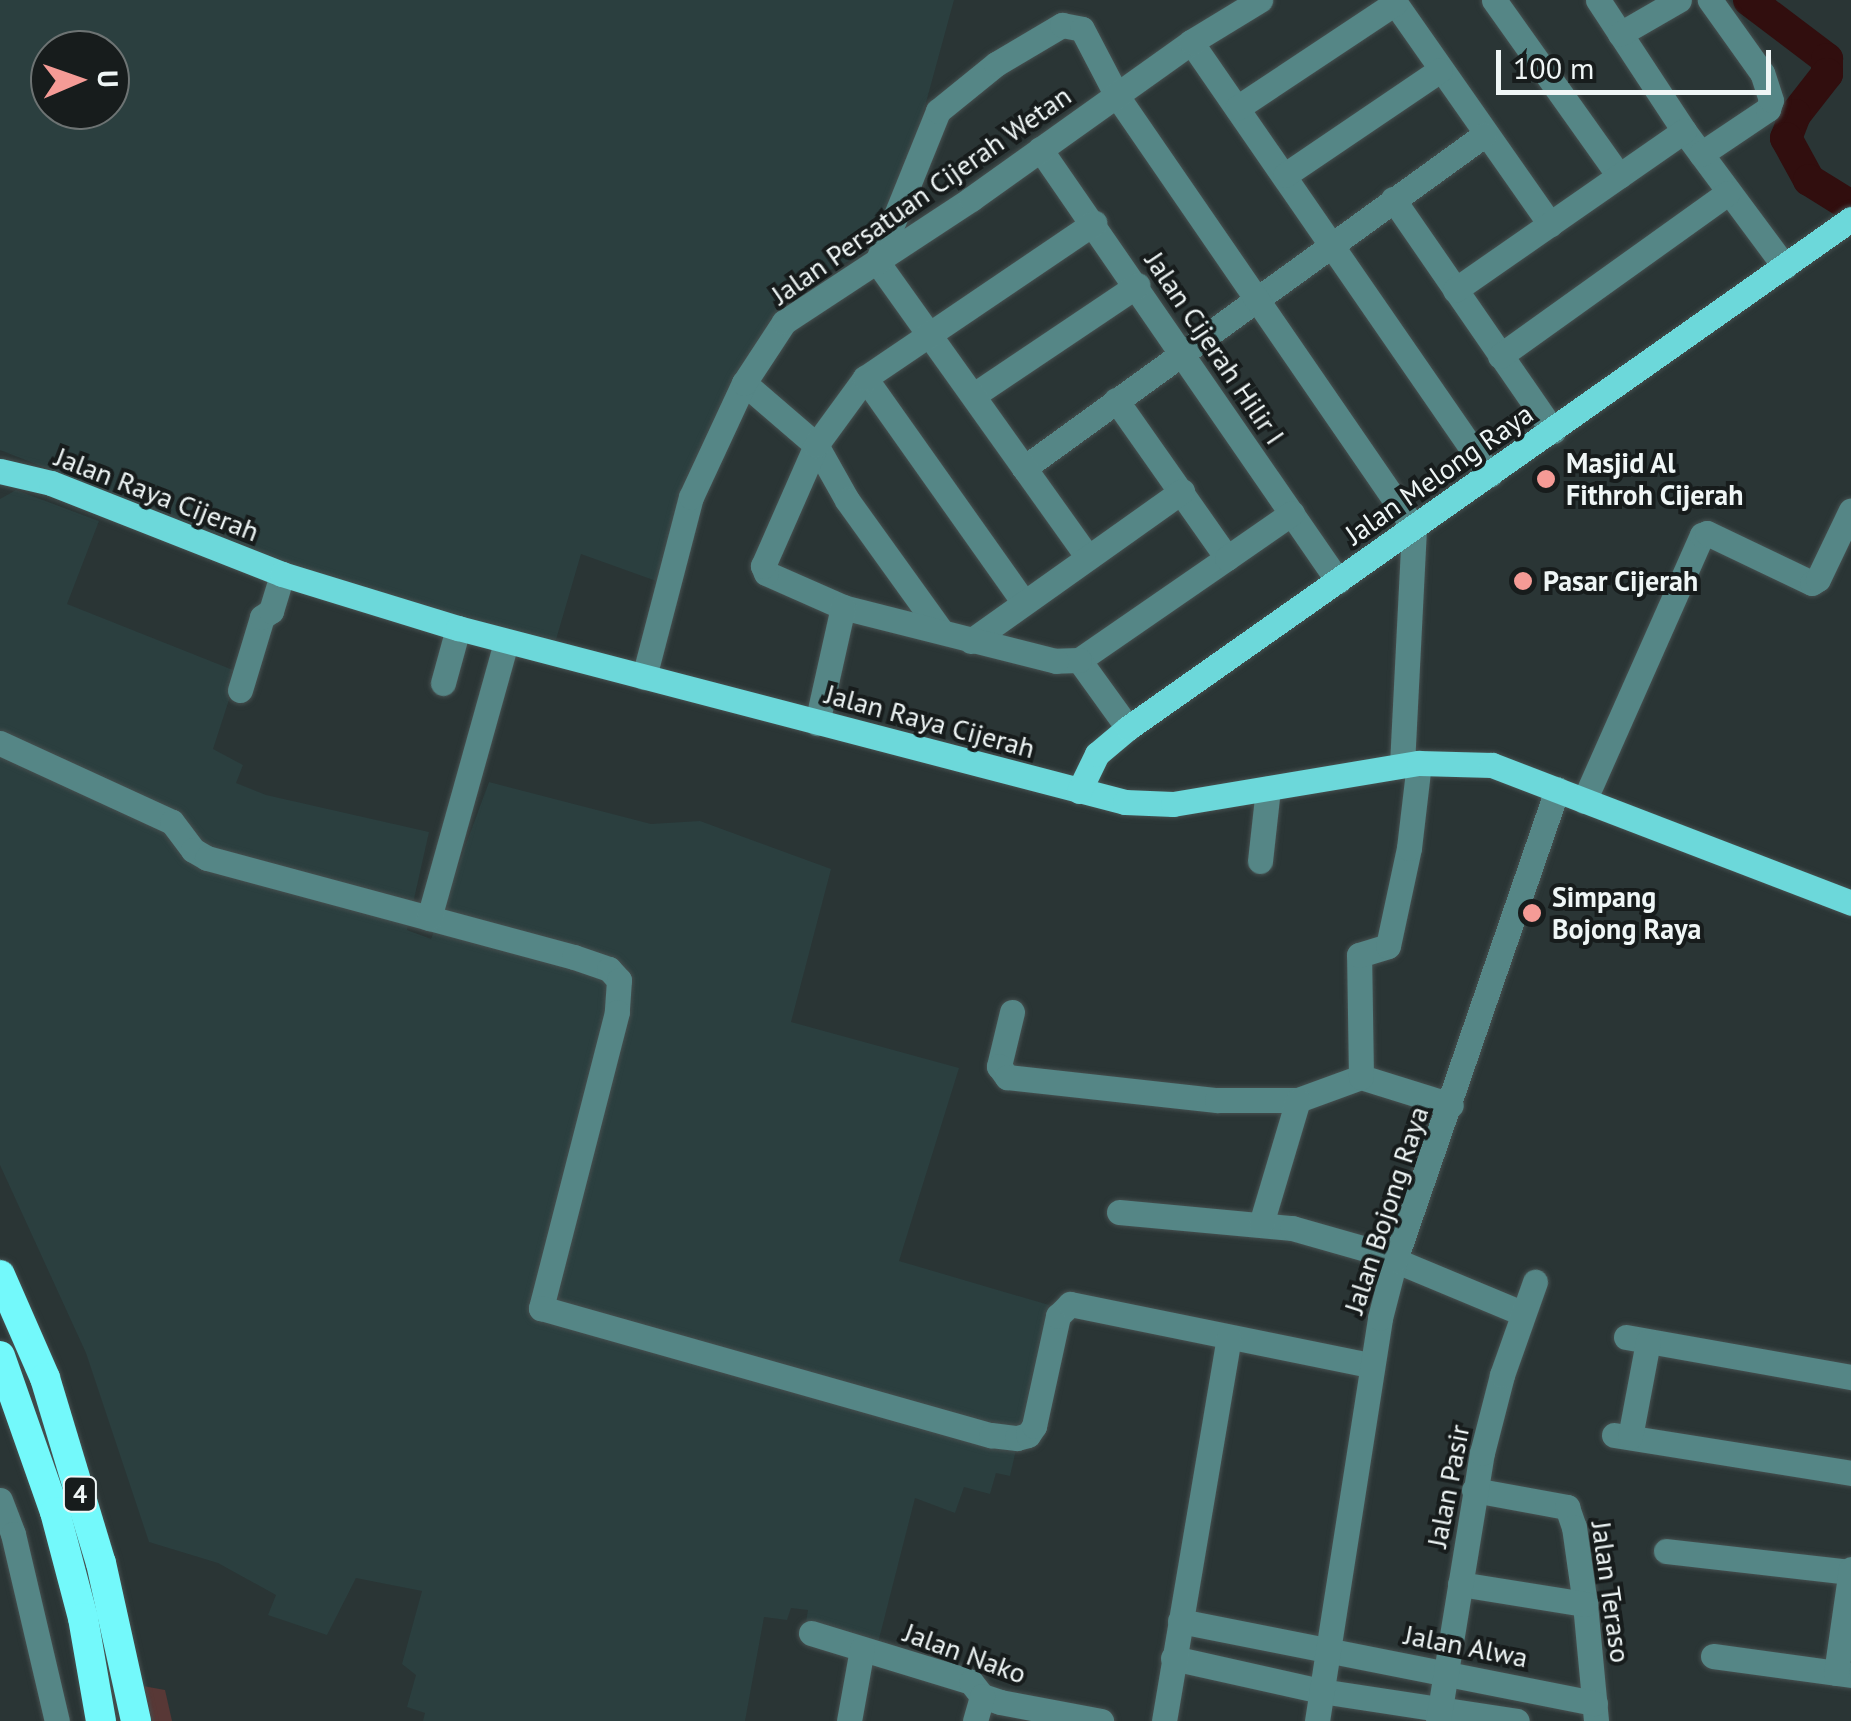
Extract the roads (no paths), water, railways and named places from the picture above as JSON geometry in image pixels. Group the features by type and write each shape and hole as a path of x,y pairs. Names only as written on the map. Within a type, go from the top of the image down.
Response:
{"highway":[{"name":"4","path":"0,1275 50,1396 101,1563 136,1721"},
{"name":"4","path":"0,1356 24,1413 55,1512 83,1618 102,1721"}],"main road":[{"name":"Jalan Melong Raya","path":"1079,791 1097,754 1128,728 1851,219"},
{"name":"Jalan Raya Cijerah","path":"0,471 51,484 282,574 458,628 1079,791 1149,805 1410,764 1492,765 1851,903"}],"street":[{"name":"Jalan Persatuan Cijerah Wetan","path":"644,678 690,496 744,383 784,322 877,262 1192,42 1260,0"},
{"path":"1494,0 1619,176"},
{"path":"1598,0 1684,131 1785,267"},
{"path":"1620,34 1680,0"},
{"path":"1701,154 1768,109 1771,100 1762,73 1710,0"},
{"path":"1238,108 1394,1 1484,135 1550,224"},
{"path":"1087,556 877,262 938,111 996,64 1062,25 1082,28 1117,96 1414,528 1409,848 1388,946 1360,955 1361,1076"},
{"path":"1192,42 1490,475"},
{"path":"1284,175 1440,70"},
{"path":"1455,290 1684,131"},
{"path":"1024,468 1256,296 1484,135"},
{"name":"Jalan Cijerah Hilir I","path":"1040,149 1138,285 1180,354 1338,581"},
{"path":"1500,356 1728,193"},
{"path":"1393,199 1553,431"},
{"path":"1094,223 866,378 816,445 763,566 766,573 843,606 1056,661 1080,660 1292,514"},
{"path":"974,395 1138,285"},
{"path":"866,378 1022,600"},
{"path":"744,383 816,445 847,500 940,631"},
{"path":"1116,400 1227,558"},
{"path":"971,641 1022,600 1182,491"},
{"path":"1584,800 1704,534 1812,583 1818,579 1851,510"},
{"path":"240,690 262,616 271,611 282,574"},
{"path":"818,723 843,606"},
{"path":"443,683 458,628"},
{"path":"429,918 506,642"},
{"path":"1080,660 1128,728"},
{"path":"0,743 172,822 193,850 207,858 574,958 608,969 619,980 617,1012 541,1308 991,1435 1017,1438 1028,1435 1034,1426 1063,1307 1070,1304 1371,1365"},
{"path":"1260,861 1268,788"},
{"name":"Jalan Bojong Raya","path":"1317,1721 1371,1365 1395,1260 1557,789"},
{"path":"1012,1012 999,1066 1007,1077 1217,1100 1298,1100 1361,1076 1451,1106"},
{"path":"1261,1224 1298,1100"},
{"path":"1119,1212 1292,1228 1395,1260 1522,1313"},
{"name":"Jalan Pasir","path":"1439,1716 1474,1490 1522,1313 1535,1282"},
{"path":"1164,1721 1229,1337"},
{"path":"1851,1377 1637,1340 1622,1436 1851,1473"},
{"name":"Jalan Teraso","path":"1474,1490 1567,1508 1574,1528 1585,1604 1595,1712"},
{"path":"0,1500 28,1589 58,1721"},
{"path":"1666,1551 1851,1571 1843,1674 1713,1656"},
{"path":"1460,1584 1585,1604"},
{"name":"Jalan Alwa","path":"1180,1621 1445,1672 1595,1712"},
{"name":"Jalan Nako","path":"810,1634 971,1682 979,1709 1101,1721"},
{"path":"848,1721 862,1649"},
{"path":"1173,1658 1439,1716 1517,1721"}],"waterway":[{"path":"1749,0 1827,59 1827,74 1795,115 1786,138 1809,180 1851,206"}],"place":[{"name":"Masjid Al Fithroh Cijerah","path":"1546,479"},
{"name":"Pasar Cijerah","path":"1523,581"},
{"name":"Simpang Bojong Raya","path":"1532,913"}]}
